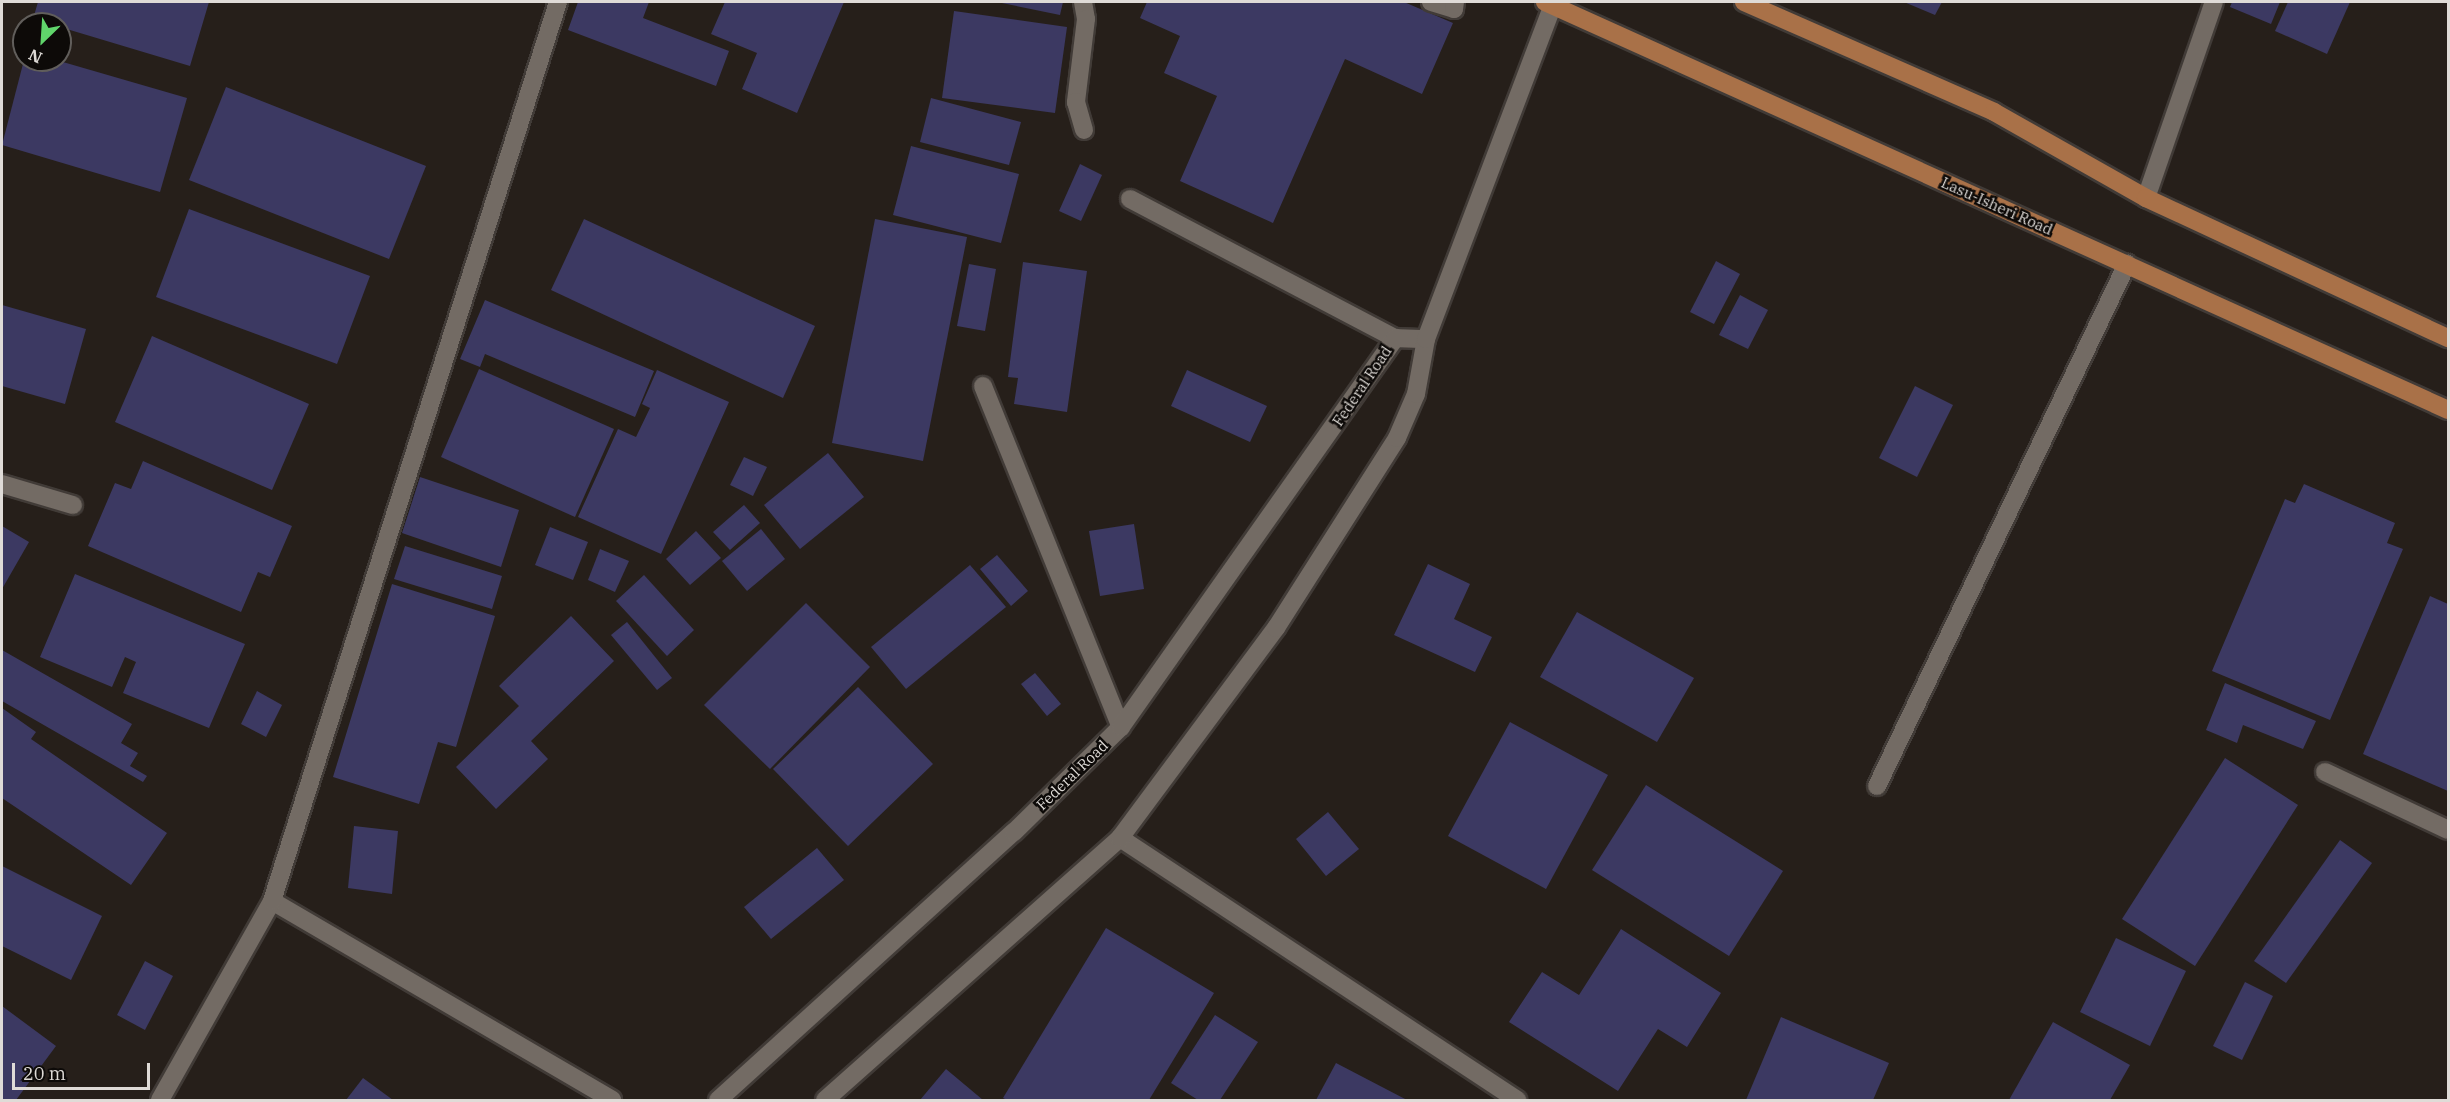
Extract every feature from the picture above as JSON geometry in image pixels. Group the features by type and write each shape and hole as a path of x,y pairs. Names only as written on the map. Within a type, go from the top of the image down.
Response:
{"main road":[{"path":"1744,2 1994,112 2146,198 2448,338"},
{"name":"Lasu-Isheri Road","path":"1549,3 2448,410"}],"street":[{"path":"160,1101 272,901 558,2"},
{"path":"1083,2 1086,20 1076,102 1084,130"},
{"path":"1431,2 1454,9 1455,2"},
{"path":"2146,198 2214,2"},
{"path":"825,1101 1120,838 1276,628 1397,438 1416,393 1426,339 1549,3"},
{"path":"1130,199 1395,338"},
{"path":"1877,786 2127,264"},
{"name":"Federal Road","path":"718,1101 1014,832 1121,727 1395,338 1426,339"},
{"path":"983,386 1121,727"},
{"path":"2,484 73,505"},
{"path":"2325,772 2448,830"},
{"path":"1120,838 1518,1101"},
{"path":"272,901 612,1101"}],"building":[{"path":"38,2 209,2 190,66 72,31 72,12 35,12"},
{"path":"578,2 649,2 643,18 729,51 716,86 568,30"},
{"path":"725,2 844,2 797,113 742,89 757,53 711,34"},
{"path":"997,2 1063,2 1060,15"},
{"path":"1147,2 1404,2 1453,23 1422,94 1345,59 1273,223 1180,181 1217,96 1164,73 1180,36 1140,18"},
{"path":"1904,2 1942,2 1935,15"},
{"path":"2232,2 2280,2 2271,24 2230,7"},
{"path":"2288,2 2350,2 2327,54 2275,31"},
{"path":"954,11 1067,27 1055,113 942,98"},
{"path":"72,65 187,98 160,192 2,145 21,72 72,72"},
{"path":"226,87 426,166 389,259 189,180"},
{"path":"931,98 1021,122 1009,165 920,142"},
{"path":"911,146 1019,174 1001,243 893,215"},
{"path":"1080,164 1102,175 1081,221 1059,211"},
{"path":"189,209 370,276 337,364 156,297"},
{"path":"584,219 815,326 783,398 551,290"},
{"path":"875,219 967,237 923,461 832,443"},
{"path":"1716,261 1740,274 1714,324 1690,312"},
{"path":"1023,262 1087,271 1067,412 1014,404 1018,378 1008,377"},
{"path":"969,264 996,269 985,331 957,326"},
{"path":"1740,295 1768,310 1748,349 1719,335"},
{"path":"485,300 654,371 635,417 485,354 480,367 460,359"},
{"path":"2,305 86,329 65,404 2,386"},
{"path":"152,336 309,404 272,490 115,422"},
{"path":"479,369 614,429 575,517 441,457"},
{"path":"657,370 729,402 661,554 578,517 618,429 636,437 650,408 642,404"},
{"path":"1187,370 1267,406 1250,442 1171,406"},
{"path":"1915,386 1953,405 1917,477 1879,458"},
{"path":"828,453 864,497 800,549 764,505"},
{"path":"744,457 767,467 753,496 730,485"},
{"path":"143,461 292,526 270,577 258,572 241,612 88,546 115,483 131,489"},
{"path":"420,477 519,510 501,567 402,533"},
{"path":"2304,484 2395,523 2387,543 2403,549 2330,720 2212,671 2285,499 2295,503"},
{"path":"744,505 760,523 730,550 713,532"},
{"path":"1134,524 1144,589 1100,596 1089,531"},
{"path":"2,526 29,542 2,589"},
{"path":"550,527 588,542 573,580 535,565"},
{"path":"761,529 785,559 747,591 722,561"},
{"path":"696,531 721,558 690,585 666,559"},
{"path":"405,546 502,576 492,609 394,579"},
{"path":"600,549 629,561 615,592 588,580"},
{"path":"997,555 1028,591 1011,606 980,569"},
{"path":"1428,564 1470,584 1454,619 1492,637 1475,672 1394,635"},
{"path":"970,565 1006,607 906,689 871,647"},
{"path":"75,574 245,644 209,728 123,693 136,662 125,657 112,687 40,657"},
{"path":"644,575 694,630 667,656 616,601"},
{"path":"392,584 495,616 456,747 438,742 419,804 333,777"},
{"path":"2430,596 2448,604 2448,791 2363,754"},
{"path":"806,603 870,667 770,769 704,705"},
{"path":"1577,612 1694,678 1657,742 1540,677"},
{"path":"571,616 614,661 531,741 548,759 496,809 456,767 519,706 499,686"},
{"path":"627,622 672,678 657,690 611,635"},
{"path":"2,650 132,724 121,743 138,753 130,766 147,776 143,782 2,701"},
{"path":"1035,673 1061,704 1047,716 1021,684"},
{"path":"2225,683 2316,721 2303,749 2243,725 2237,743 2206,730"},
{"path":"858,687 933,764 848,846 773,769"},
{"path":"257,691 282,705 266,737 241,724"},
{"path":"2,708 36,732 31,739 167,833 131,885 2,798"},
{"path":"1510,722 1608,775 1546,889 1448,836"},
{"path":"2225,758 2298,805 2195,966 2122,919"},
{"path":"1646,785 1783,871 1729,956 1592,870"},
{"path":"1328,812 1359,849 1326,876 1296,839"},
{"path":"354,826 398,831 392,894 348,888"},
{"path":"2340,840 2372,863 2286,983 2254,961"},
{"path":"817,848 844,880 771,939 744,907"},
{"path":"2,866 102,916 71,980 2,946"},
{"path":"1106,928 1214,993 1149,1100 1007,1100 1003,1098"},
{"path":"1621,929 1721,993 1687,1047 1658,1029 1618,1091 1509,1022 1542,972 1579,995"},
{"path":"2116,938 2186,971 2150,1046 2080,1012"},
{"path":"145,961 173,976 145,1030 117,1015"},
{"path":"2245,982 2273,996 2242,1060 2213,1046"},
{"path":"2,1006 56,1046 16,1100 2,1100"},
{"path":"1215,1015 1258,1042 1220,1100 1198,1100 1171,1083"},
{"path":"1781,1017 1889,1063 1873,1100 1746,1100"},
{"path":"2053,1022 2130,1065 2110,1100 2009,1100"},
{"path":"1336,1063 1407,1100 1316,1100"},
{"path":"946,1069 983,1100 920,1100"},
{"path":"363,1078 393,1100 346,1100"}]}
